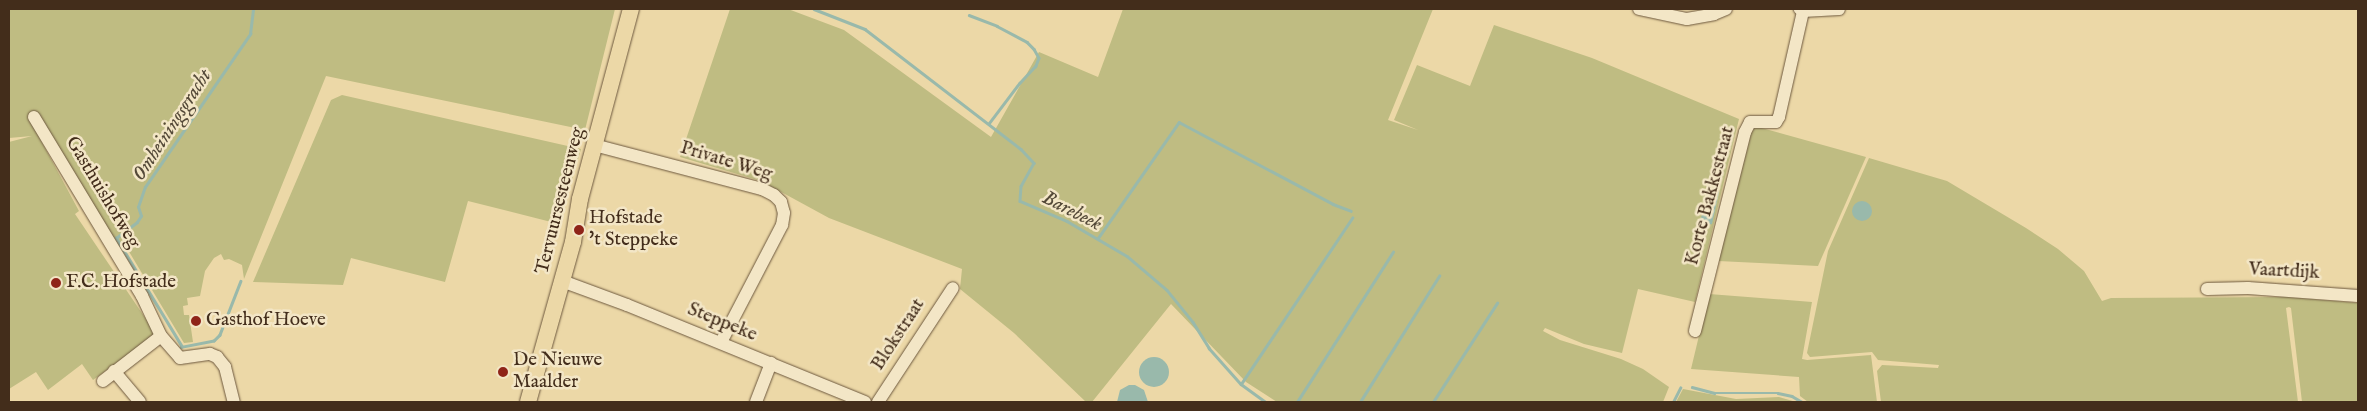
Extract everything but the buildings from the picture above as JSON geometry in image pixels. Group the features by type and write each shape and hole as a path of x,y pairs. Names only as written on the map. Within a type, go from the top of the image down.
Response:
{"main road":[{"name":"Tervuursesteenweg","path":"528,402 562,281 594,145 631,9"}],"street":[{"path":"1639,9 1687,19 1714,14 1726,9"},
{"path":"1802,10 1838,9"},
{"name":"Korte Bakkestraat","path":"1695,331 1744,132 1750,122 1776,122 1779,117 1802,10"},
{"name":"Gasthuishofweg","path":"34,117 142,296 161,336 180,358 210,354 218,357 226,402"},
{"name":"Private Weg","path":"594,145 762,189 774,195 781,202 784,213 782,225 721,342"},
{"name":"Steppeke","path":"562,281 721,342 866,402"},
{"name":"Blokstraat","path":"878,402 953,288"},
{"name":"Vaartdijk","path":"2207,289 2248,288 2358,296"},
{"path":"102,381 161,336"},
{"path":"756,402 772,363"},
{"path":"114,371 140,402"},
{"name":"Gasthuishofweg","path":"223,377 234,402"}],"shaded area":[{"path":"9,9 615,9 585,130 326,76 244,279 242,265 229,259 224,260 221,254 214,258 205,271 200,296 187,298 188,305 183,306 184,315 189,315 193,342 184,343 125,245 120,249 38,135 79,211 75,214 156,334 93,380 82,364 48,390 36,372 9,389 9,142 32,136 9,138"},
{"path":"730,9 788,9 844,30 991,137 1039,52 1098,77 1123,9 1433,9 1388,120 1418,130 1394,120 1417,65 1470,86 1494,25 1592,58 1739,119 1695,302 1638,289 1622,353 1584,344 1545,328 1543,331 1560,340 1621,359 1643,369 1669,387 1663,402 1277,402 1246,382 1171,304 1092,402 1086,402 1014,333 960,289 962,269 829,218 761,181 680,157"},
{"path":"342,95 581,149 559,224 468,201 445,282 351,258 343,285 253,282 331,100"},
{"path":"1758,127 1866,157 1818,266 1718,261 1752,130"},
{"path":"1869,158 1947,181 2026,228 2058,249 2084,271 2102,301 2111,298 2288,297 2358,303 2358,402 2302,402 2291,308 2289,307 2286,308 2298,402 1881,402 1877,371 1882,365 1938,368 1939,365 1878,360 1872,352 1810,357 1807,353 1828,251"},
{"path":"1712,189 1719,192 1712,224 1707,225 1700,220"},
{"path":"1858,201 1866,201 1872,207 1872,215 1866,221 1858,221 1852,215 1852,207"},
{"path":"1709,294 1812,302 1802,359 1871,355 1877,402 1808,402 1800,396 1799,377 1691,369"},
{"path":"1154,357 1165,361 1169,372 1165,383 1154,387 1143,383 1139,372 1143,361"},
{"path":"1129,385 1135,385 1144,390 1148,402 1117,402 1120,390"},
{"path":"1683,389 1736,399 1779,397 1796,402 1676,402"}],"waterway":[{"name":"Omheiningsgracht","path":"241,281 220,335 214,341 182,347 116,238 137,222 141,216 138,207 145,187 250,34 253,9"},
{"name":"Barebeek","path":"814,9 865,29 1021,149 1034,163 1021,186 1020,201 1067,221 1127,256 1167,290 1193,322 1209,348 1241,384 1266,402"},
{"path":"969,15 997,26 1027,42 1039,58 1036,66 1020,83 989,124"},
{"path":"1098,238 1179,122 1333,204 1351,211"},
{"path":"1241,384 1352,218"},
{"path":"1297,402 1393,252"},
{"path":"1360,402 1439,276"},
{"path":"1433,402 1497,303"},
{"path":"1692,387 1714,393 1778,393 1792,396 1802,402"},
{"path":"1673,402 1680,388"}],"place":[{"name":"Hofstade 't Steppeke","path":"579,230"},
{"name":"F.C. Hofstade","path":"56,283"},
{"name":"Gasthof Hoeve","path":"196,321"},
{"name":"De Nieuwe Maalder","path":"503,372"}]}
